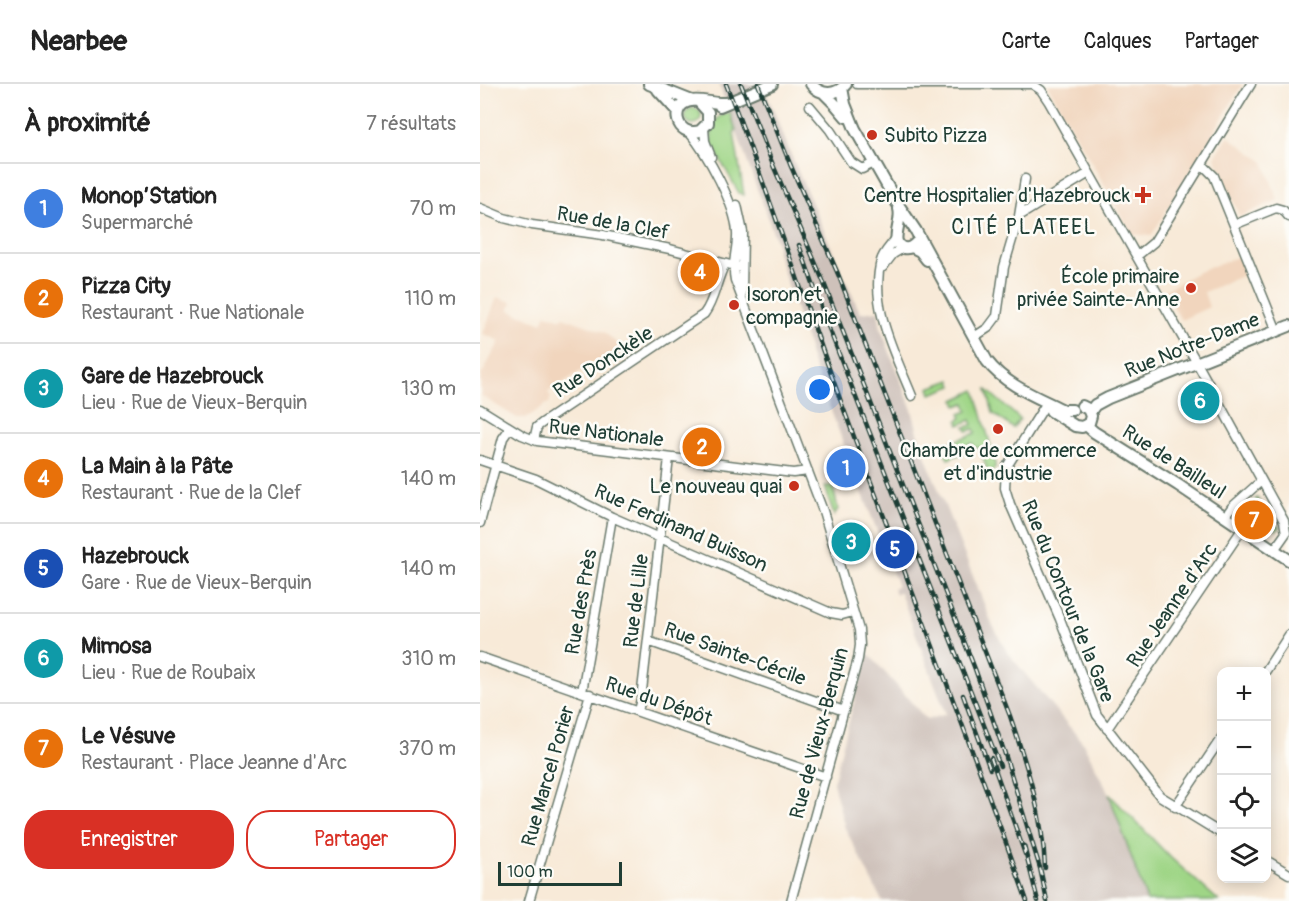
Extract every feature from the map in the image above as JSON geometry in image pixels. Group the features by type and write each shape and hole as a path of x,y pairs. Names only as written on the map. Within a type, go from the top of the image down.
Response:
{"main road":[{"path":"650,84 668,99 678,112 679,124 689,132 696,132 704,128 709,117 725,103 771,84 778,84"},
{"path":"650,84 696,101 706,108 709,117"},
{"path":"799,84 812,85 824,93 838,106 855,129"},
{"path":"824,93 835,93 844,86"},
{"path":"844,86 844,104 855,129 987,361 1003,378 1063,410 1081,410 1090,419 1086,425 1081,427 1073,424 1000,381 986,369 924,256 898,244 897,233 901,214 897,203"},
{"path":"678,112 685,103 696,101 725,103"},
{"path":"897,233 907,226 916,233"},
{"path":"907,247 916,243 916,233"},
{"name":"Rue Notre-Dame","path":"1081,410 1289,326"},
{"path":"1073,424 1070,417 1081,410"},
{"name":"Rue de Bailleul","path":"1086,425 1289,560"}],"street":[{"path":"857,84 1032,84 1044,94 1197,363 1286,528 1285,535 1274,550"},
{"path":"1137,256 1154,242 1251,84"},
{"path":"810,106 854,165 862,169 874,163"},
{"path":"704,128 707,148 740,214 743,236 733,266"},
{"path":"689,132 732,208 737,236 733,266"},
{"path":"1202,164 1214,176 1277,331"},
{"path":"1019,216 1089,173"},
{"path":"974,338 996,319 1005,261 1019,216 1025,179"},
{"name":"Rue de la Clef","path":"480,208 504,218 532,225 603,235 670,249 733,266"},
{"path":"1234,225 1276,208 1283,210 1289,217"},
{"path":"897,233 883,256 880,294 885,326 912,396"},
{"path":"880,272 892,254 907,247"},
{"name":"Rue de Vieux-Berquin","path":"733,266 735,280 823,511 859,630 860,650 791,901"},
{"name":"Rue Donckèle","path":"534,440 536,429 542,423 698,319 708,309 733,266"},
{"name":"Rue du Contour de la Gare","path":"1044,407 1008,464 1005,488 1065,630 1095,712 1156,792 1175,807 1217,832"},
{"name":"Rue Nationale","path":"480,409 534,440 796,474 808,471"},
{"path":"480,523 503,438 510,428"},
{"name":"Rue de Lille","path":"638,711 661,539 669,458"},
{"name":"Rue Ferdinand Buisson","path":"480,460 536,479 612,517 835,615 854,612"},
{"path":"1226,517 1232,507 1261,481"},
{"name":"Rue des Près","path":"586,693 612,517"},
{"name":"Rue Jeanne d'Arc","path":"1107,729 1243,528"},
{"path":"1268,667 1289,635"},
{"name":"Rue Sainte-Cécile","path":"648,641 844,711"},
{"name":"Rue du Dépôt","path":"480,657 826,777"},
{"name":"Rue Marcel Porier","path":"529,901 586,693"},
{"path":"1175,807 1217,743"},
{"path":"1271,863 1289,874"}],"shaded area":[{"path":"719,84 763,84 793,160 860,313 878,311 881,329 912,410 922,448 992,624 1007,652 1083,743 1109,794 1147,901 882,901 845,828 833,783 867,652 927,720 946,714 900,592 895,594 893,588 898,586 809,353 777,252 777,243"},
{"name":"Centre Hospitalier d'Hazebrouck","path":"1047,84 1243,84 1151,236 1132,234"},
{"path":"1228,136 1264,162 1278,200 1239,215 1215,157"},
{"name":"École primaire privée Sainte-Anne","path":"1240,256 1244,275 1204,292 1209,307 1181,320 1164,291 1196,273"},
{"path":"497,297 512,302 509,310 542,323 546,314 562,319 563,317 604,332 625,354 604,369 597,363 592,364 548,392 550,402 526,418 517,418 480,395 480,377 500,341 483,334"}],"green space":[{"path":"693,108 701,116 693,124 685,116"},
{"path":"730,113 736,130 734,133 744,195 739,193 713,147 713,125 719,117"},
{"path":"951,380 953,386 931,394 929,388"},
{"path":"975,390 995,461 995,469 988,472 979,447 975,448 973,443 961,447 963,453 948,459 942,446 976,433 974,429 967,431 965,427 973,425 971,420 959,425 958,420 962,418 960,414 968,411 965,403 957,406 955,400"},
{"path":"987,390 1020,419 1013,428 993,413"},
{"path":"825,486 833,487 838,509 834,516"},
{"path":"1257,498 1272,525 1280,528 1276,530 1253,515 1250,517 1243,512"},
{"path":"1109,794 1171,858 1219,901 1147,901"}],"railway":[{"path":"726,84 840,399 1027,901"},
{"path":"741,84 822,278 975,669 1004,751 1040,868 1047,901"},
{"path":"758,84 838,274 1010,716 1038,810 1045,868"},
{"path":"799,245 828,326 1000,766"},
{"path":"963,695 990,769"},
{"path":"991,758 1025,854"},
{"path":"1024,846 1038,901"}],"place":[{"name":"Subito Pizza","path":"872,135"},
{"name":"Centre Hospitalier d'Hazebrouck","path":"1143,195"},
{"name":"La Main à la Pâte","path":"700,272"},
{"name":"École primaire privée Sainte-Anne","path":"1191,288"},
{"name":"Isoron et compagnie","path":"734,305"},
{"name":"Mimosa","path":"1200,401"},
{"name":"Chambre de commerce et d'industrie","path":"998,429"},
{"name":"Pizza City","path":"702,447"},
{"name":"Monop’Station","path":"846,468"},
{"name":"Le nouveau quai","path":"794,486"},
{"name":"Le Vésuve","path":"1254,520"},
{"name":"Gare de Hazebrouck","path":"851,542"},
{"name":"Hazebrouck","path":"895,549"}],"district":[{"name":"CITÉ PLATEEL","path":"1024,227"}]}
